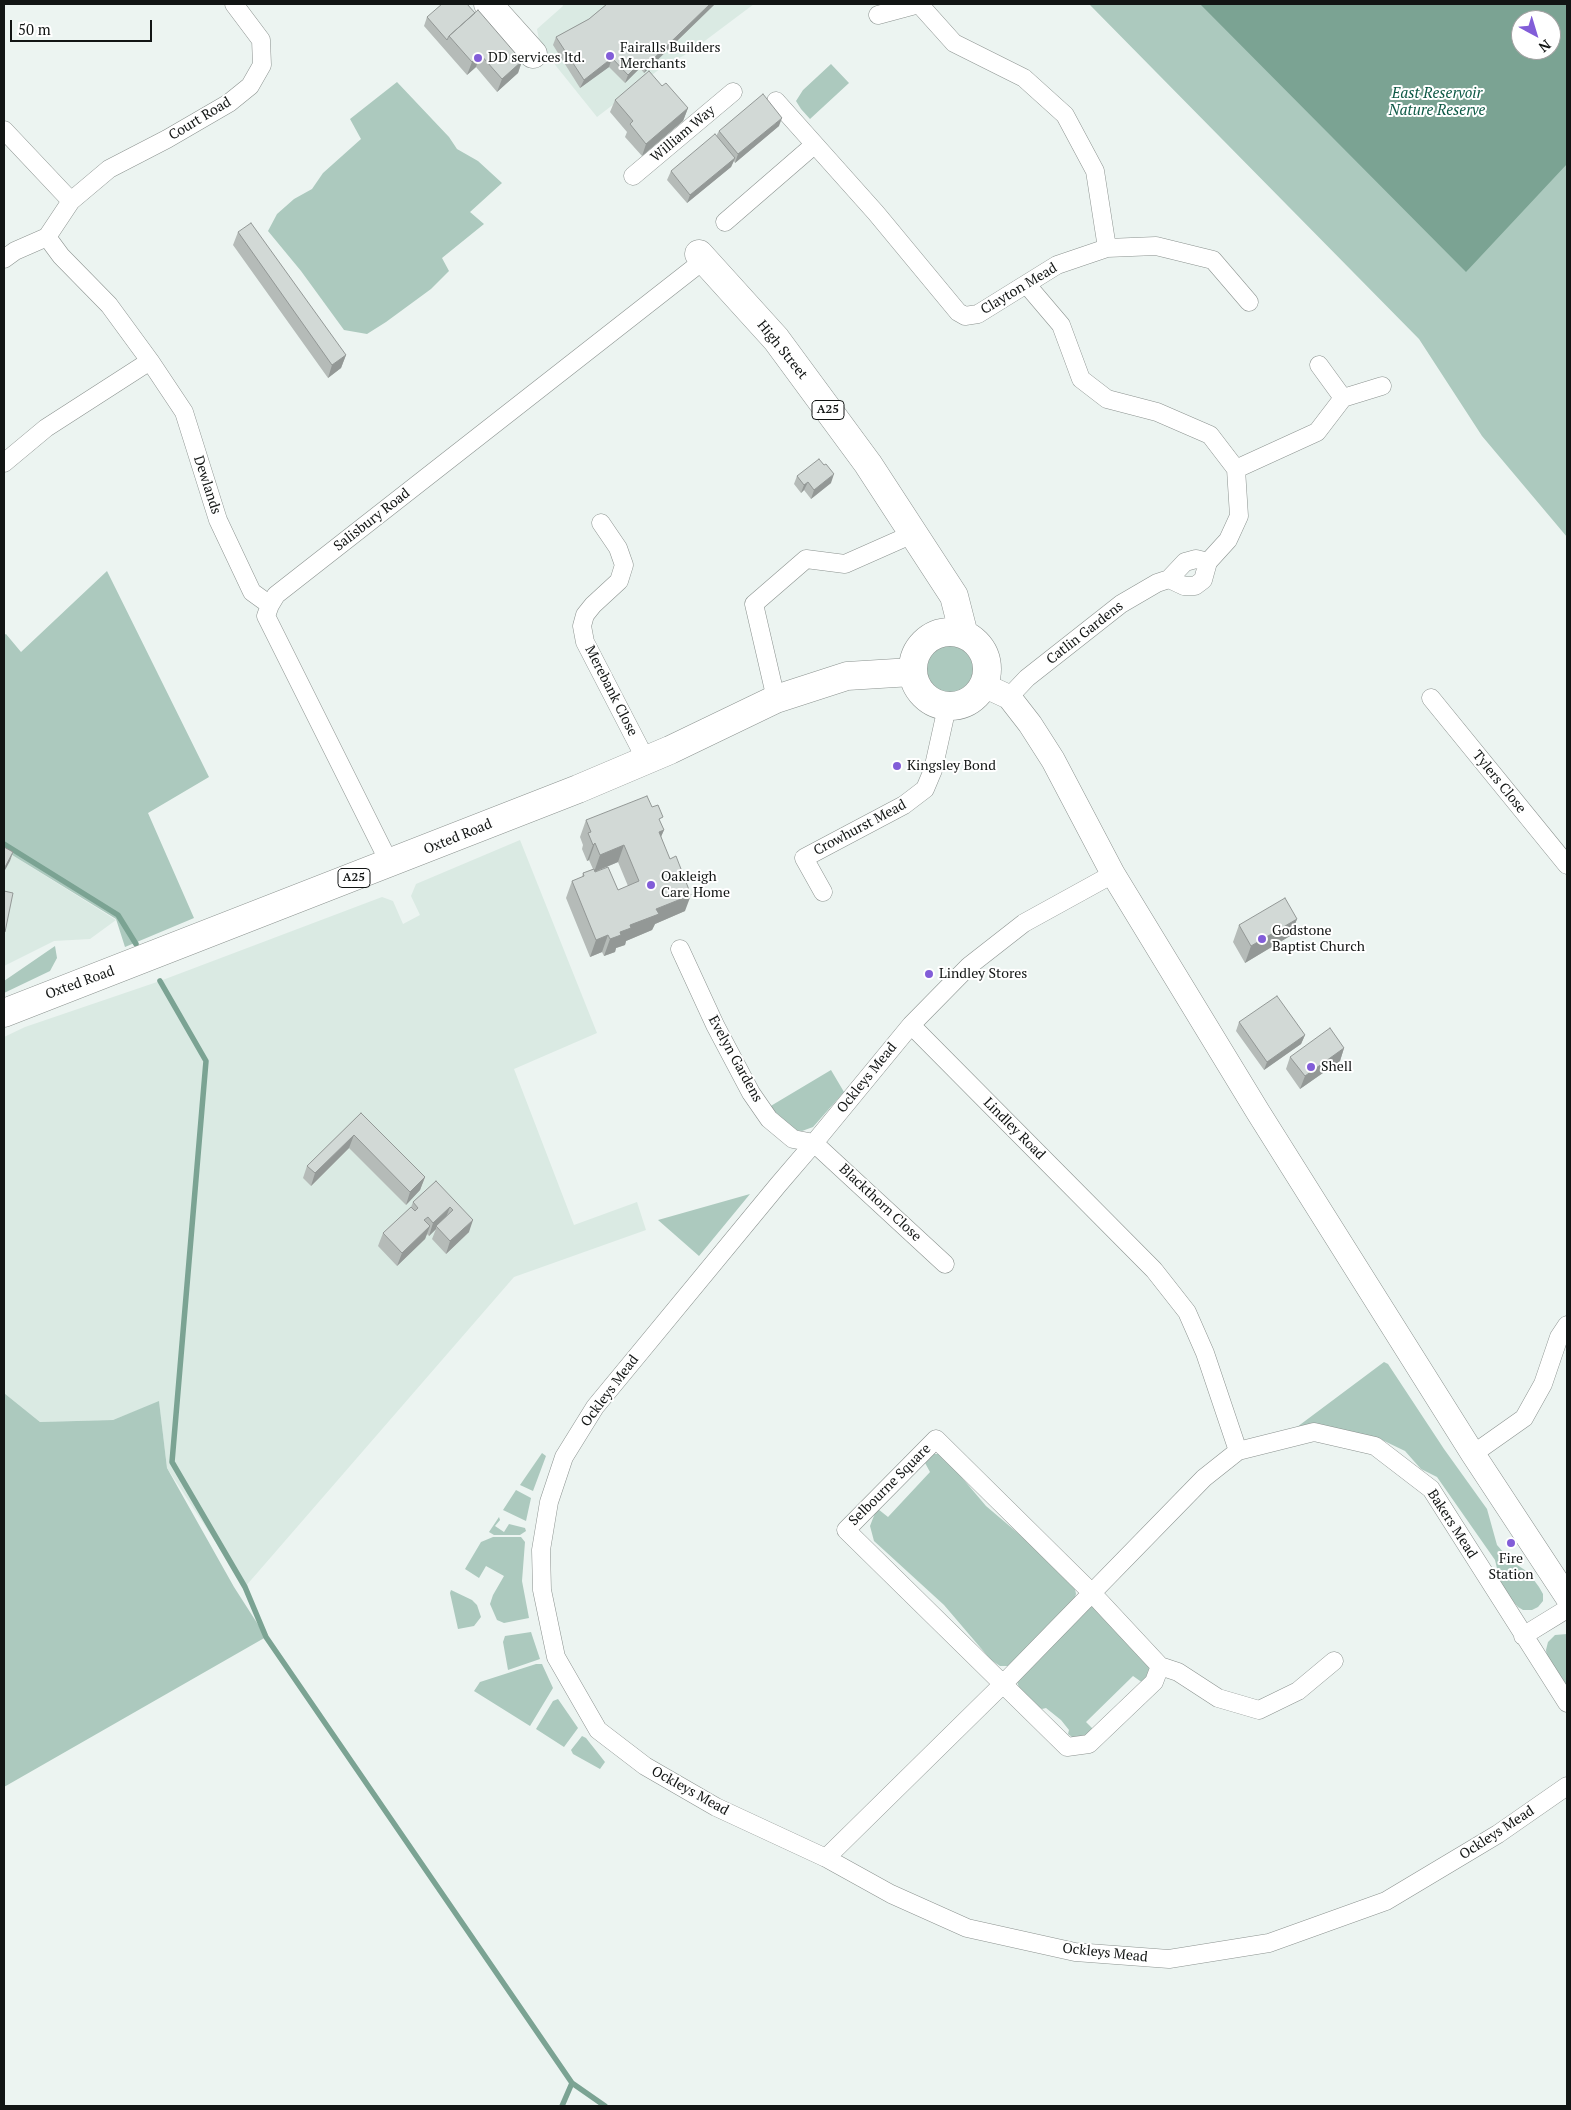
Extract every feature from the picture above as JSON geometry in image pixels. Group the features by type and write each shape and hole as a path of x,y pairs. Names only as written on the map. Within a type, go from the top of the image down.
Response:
{"main road":[{"path":"488,4 533,54"},
{"name":"High Street","path":"702,257 776,340 868,464 915,533 941,578 954,596 964,635"},
{"path":"932,636 937,617 941,578"},
{"path":"942,633 964,635 974,641 983,652 987,666 984,685 970,700 963,704 947,707 929,701 916,687 912,672 915,655 932,636 942,633"},
{"name":"Oxted Road","path":"4,1013 390,864 578,789 646,760 776,699 847,676 912,672"},
{"path":"984,685 1009,697 1030,724 1053,760 1113,874 1276,1141 1472,1454 1567,1597"}],"street":[{"name":"Court Road","path":"71,200 109,169 167,139 229,103 250,86 262,65 261,40 234,4"},
{"path":"878,15 919,4 954,43 1024,78 1065,115 1095,171 1107,248"},
{"name":"William Way","path":"633,176 733,92"},
{"name":"Clayton Mead","path":"776,101 876,212 958,312 965,316 978,314 1027,285 1057,264 1107,248 1156,246 1213,260 1249,302"},
{"path":"4,130 71,200 47,237 15,251 4,259"},
{"path":"725,222 814,145"},
{"name":"Dewlands","path":"47,237 61,256 109,305 184,412 218,520 252,592 270,605"},
{"name":"Salisbury Road","path":"270,605 276,595 702,257"},
{"path":"1027,285 1061,325 1081,379 1106,399 1157,412 1210,435 1236,469 1239,516 1228,540 1208,562 1203,580 1195,586 1184,586 1169,579"},
{"path":"4,463 46,428 150,361"},
{"path":"1319,365 1343,398"},
{"path":"1236,469 1318,432 1343,398 1382,386"},
{"name":"Merebank Close","path":"601,523 618,548 624,565 618,581 585,615 582,626 585,642 646,760"},
{"path":"776,699 754,604 806,559 845,564 915,533"},
{"name":"Catlin Gardens","path":"1009,697 1026,678 1121,604 1157,583 1169,579 1185,562 1196,559 1208,562"},
{"path":"270,605 266,616 390,864"},
{"name":"Tylers Close","path":"1431,698 1567,865"},
{"name":"Crowhurst Mead","path":"823,892 804,858 904,806 925,789 934,770 947,707"},
{"path":"911,1025 969,966 1024,923 1113,874"},
{"name":"Evelyn Gardens","path":"680,949 715,1025 751,1093 769,1119 793,1139 814,1144"},
{"name":"Ockleys Mead","path":"911,1025 595,1406 564,1457 549,1502 541,1550 542,1590 556,1657 598,1730 645,1766 716,1808 826,1858 891,1894 966,1928 1075,1952 1169,1959 1269,1943 1386,1901 1498,1834 1567,1786"},
{"name":"Lindley Road","path":"911,1025 1154,1270 1187,1312 1205,1353 1238,1452"},
{"name":"Blackthorn Close","path":"814,1144 945,1264"},
{"path":"1472,1454 1524,1418 1543,1384 1559,1336 1567,1325"},
{"name":"Bakers Mead","path":"1238,1452 1314,1432 1375,1446 1431,1489 1567,1703"},
{"name":"Selbourne Square","path":"936,1439 1090,1592 1160,1666 1154,1682 1089,1744 1067,1747 846,1530 936,1439"},
{"path":"826,1858 1003,1684 1090,1592 1204,1478 1238,1452"},
{"path":"1523,1636 1567,1609"},
{"path":"1160,1666 1178,1672 1218,1698 1259,1710 1298,1691 1334,1661"}],"shaded area":[{"path":"562,4 754,4 690,52 661,68 597,117 540,46 537,29 563,6"},
{"path":"1089,4 1567,4 1567,537 1482,436 1419,339"},
{"path":"831,64 849,83 810,119 796,101 803,90"},
{"path":"397,82 449,137 457,149 478,161 502,183 470,212 484,224 442,258 449,271 431,289 367,334 344,330 301,271 268,231 277,214 294,199 312,189 323,173 361,139 350,119"},
{"path":"107,571 209,777 148,813 194,918 125,947 116,919 4,850 4,635 6,634 21,652"},
{"path":"944,643 954,643 963,647 971,655 975,669 971,683 963,691 954,695 944,695 935,691 927,683 923,674 923,664 927,655 935,647"},
{"path":"520,840 597,1033 514,1069 574,1225 637,1202 646,1230 514,1277 245,1587 167,1468 159,1402 113,1420 40,1422 4,1393 4,1037 25,1027 160,981 382,897 393,901 403,924 420,915 411,896 416,884"},
{"path":"4,850 116,920 90,939 54,941 4,966"},
{"path":"55,946 57,958 50,971 4,993 4,981"},
{"path":"831,1070 844,1092 813,1127 802,1131 794,1130 769,1107"},
{"path":"750,1194 699,1256 658,1220"},
{"path":"1384,1362 1388,1364 1444,1449 1487,1509 1497,1545 1511,1561 1528,1572 1539,1587 1543,1594 1543,1601 1538,1607 1532,1610 1523,1610 1502,1589 1495,1560 1437,1477 1421,1469 1405,1451 1378,1438 1318,1426 1297,1427"},
{"path":"4,1393 40,1422 113,1420 159,1401 167,1468 234,1587 266,1637 4,1787"},
{"path":"542,1453 546,1456 533,1491 520,1485"},
{"path":"934,1454 942,1454 986,1506 1039,1551 1075,1589 1074,1600 1011,1666 1000,1666 991,1660 944,1605 874,1541 870,1526 875,1513 878,1509 888,1517 930,1472 924,1461"},
{"path":"516,1490 531,1498 526,1521 503,1510"},
{"path":"499,1517 500,1520 495,1526 504,1532 509,1524 525,1528 526,1531 520,1535 494,1535 489,1532"},
{"path":"493,1537 521,1537 525,1542 522,1581 529,1618 504,1623 497,1620 490,1604 504,1576 486,1566 479,1578 465,1569 481,1542"},
{"path":"451,1590 472,1600 477,1605 481,1617 474,1626 458,1629 450,1593"},
{"path":"1088,1606 1095,1606 1148,1658 1149,1669 1148,1678 1143,1683 1133,1676 1086,1722 1094,1730 1089,1736 1076,1740 1068,1734 1069,1730 1061,1720 1046,1708 1042,1709 1033,1703 1021,1693 1016,1679"},
{"path":"531,1632 540,1659 508,1670 503,1642 505,1636"},
{"path":"1567,1634 1567,1689 1547,1658 1546,1650 1548,1642 1555,1635"},
{"path":"536,1664 542,1664 553,1688 530,1726 474,1691 480,1682"},
{"path":"558,1699 578,1728 564,1747 536,1729 553,1701"},
{"path":"582,1736 586,1738 605,1762 600,1769 573,1754 571,1750"}],"water":[{"name":"East Reservoir Nature Reserve","path":"1200,4 1567,4 1567,164 1466,272"}],"building":[{"path":"442,4 467,4 475,13 447,40 427,17"},
{"name":"Fairalls Builders Merchants","path":"607,4 710,4 647,65 643,60 628,75 612,58 584,80 556,37 589,19"},
{"path":"478,10 522,61 502,79 480,54 472,62 449,36"},
{"path":"649,71 662,86 666,83 688,108 646,144 630,124 633,121 615,100"},
{"path":"763,94 782,118 738,154 719,131"},
{"path":"715,134 735,158 690,195 671,171"},
{"path":"251,223 346,355 332,365 238,232"},
{"path":"819,459 834,474 814,490 808,482 804,485 797,476"},
{"name":"Oakleigh Care Home","path":"647,796 652,807 658,805 663,817 659,819 664,830 659,832 670,859 676,856 691,895 656,909 659,914 630,925 631,928 620,932 621,935 610,939 608,935 596,940 572,881 584,876 583,873 594,869 595,872 608,867 618,890 639,881 624,845 600,855 588,833 591,832 586,820"},
{"path":"4,847 13,852 4,869"},
{"path":"4,891 13,893 5,932 4,932"},
{"path":"1285,898 1297,919 1251,946 1239,925"},
{"path":"1277,996 1305,1035 1267,1062 1239,1022"},
{"path":"1330,1028 1344,1048 1305,1076 1290,1057"},
{"path":"361,1113 425,1177 410,1192 354,1135 315,1173 307,1166"},
{"path":"436,1181 473,1220 450,1241 436,1226 453,1210 450,1207 433,1223 428,1217 424,1220 430,1226 402,1253 383,1233 411,1207 415,1211 418,1208 413,1202"}],"waterway":[{"path":"4,844 118,915 136,944"},
{"path":"160,981 206,1061 172,1462 245,1587 266,1637 572,2083 562,2106"},
{"path":"572,2083 605,2106"}],"place":[{"name":"Fairalls Builders Merchants","path":"610,56"},
{"name":"DD services ltd.","path":"478,58"},
{"name":"Kingsley Bond","path":"897,766"},
{"name":"Oakleigh Care Home","path":"651,885"},
{"name":"Godstone Baptist Church","path":"1262,939"},
{"name":"Lindley Stores","path":"929,974"},
{"name":"Shell","path":"1311,1067"},
{"name":"Fire Station","path":"1511,1543"}]}
